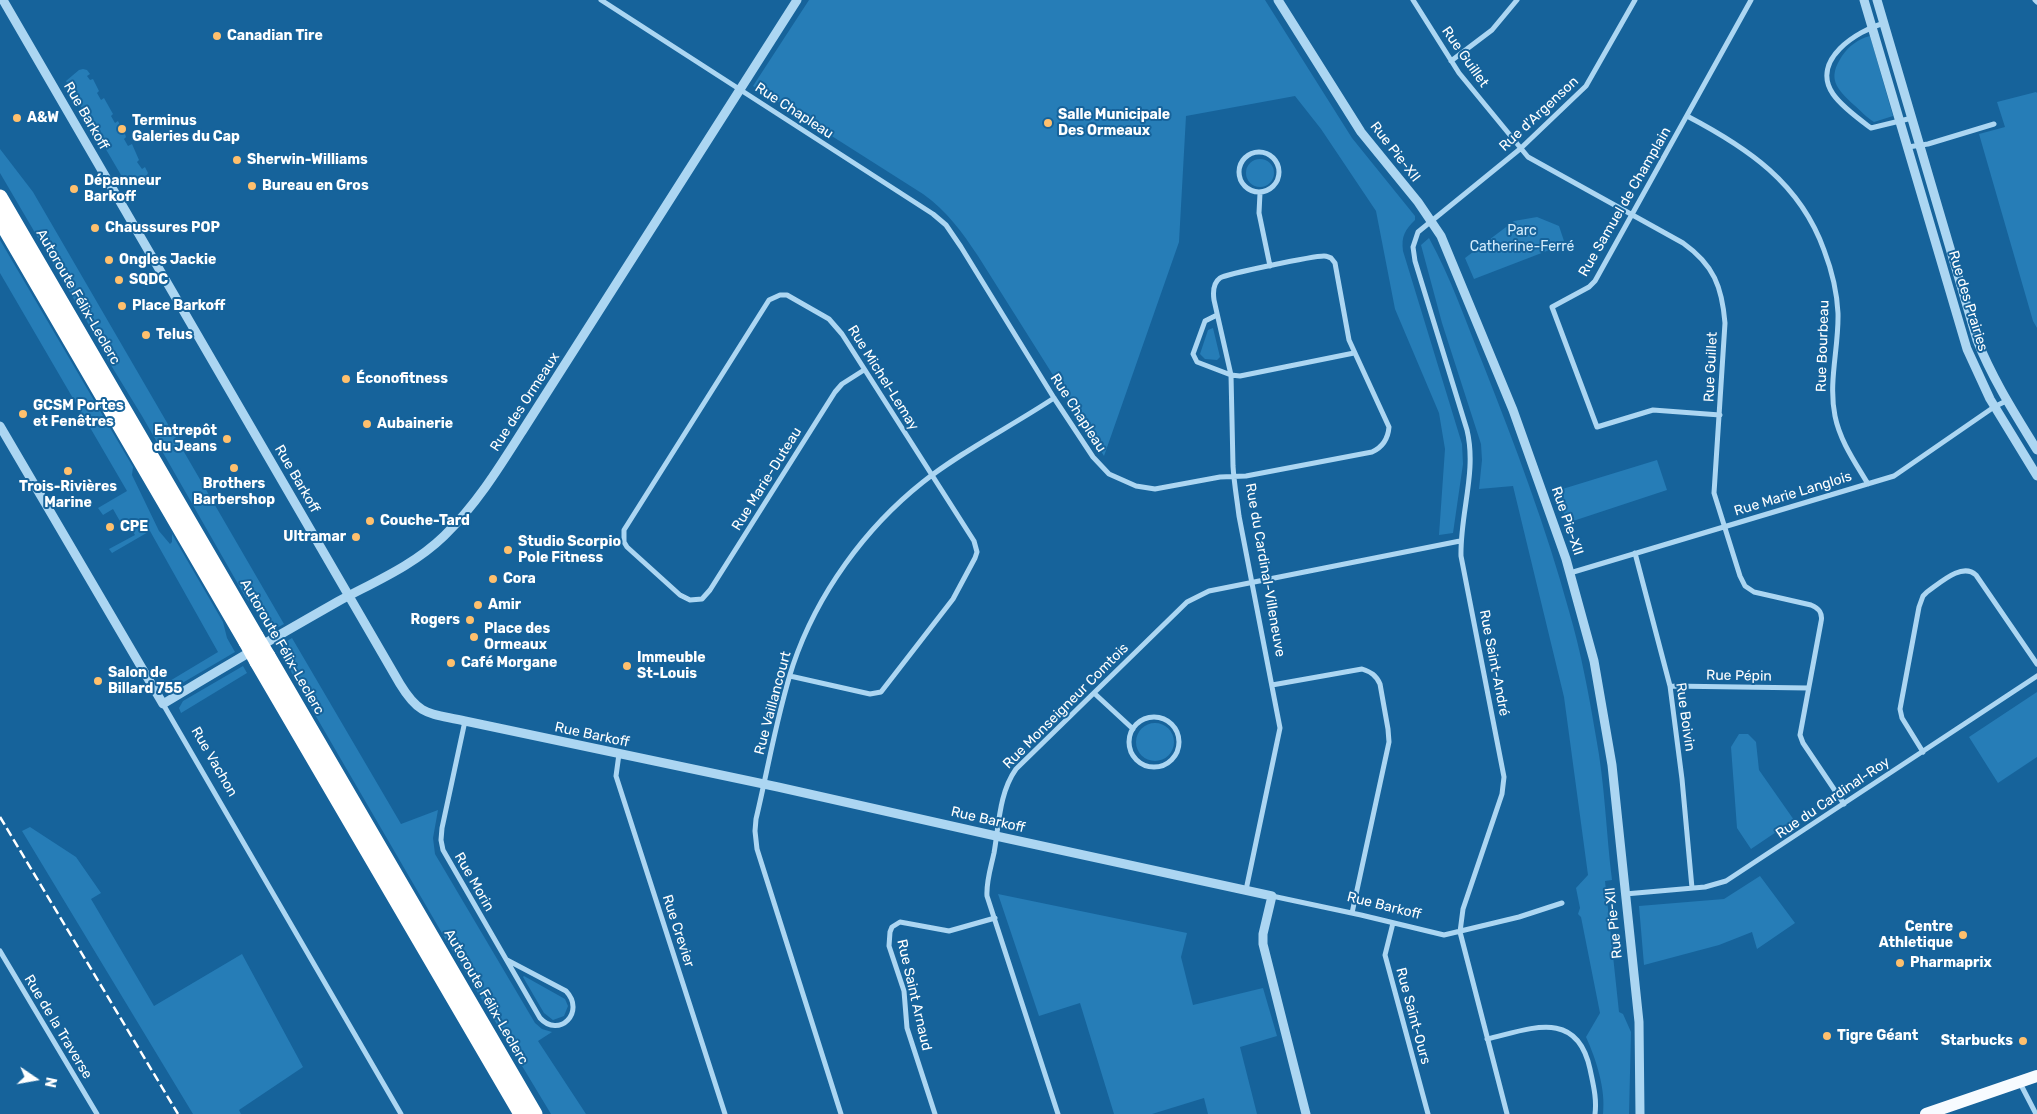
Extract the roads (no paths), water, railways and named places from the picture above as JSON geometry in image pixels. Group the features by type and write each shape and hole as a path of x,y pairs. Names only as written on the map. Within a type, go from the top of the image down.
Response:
{"highway":[{"name":"Autoroute Félix-Leclerc","path":"0,197 521,1114"},
{"name":"Autoroute Félix-Leclerc","path":"0,220 251,639"},
{"name":"Autoroute Félix-Leclerc","path":"262,659 535,1114"}],"main road":[{"path":"1926,1114 1944,1111 2037,1076"}],"street":[{"name":"Rue Barkoff","path":"2,0 350,596 415,705 424,711 1352,912 1444,935 1519,917 1562,903"},
{"name":"Rue Chapleau","path":"601,0 925,207 946,225 1092,457 1101,467 1118,479 1136,486 1156,489 1220,477 1246,476 1372,452 1380,447 1387,438 1389,427 1347,334 1335,263 1331,258 1321,256 1219,279 1213,293 1232,375"},
{"name":"Rue des Ormeaux","path":"163,704 350,596 380,581 422,554 444,536 473,505 523,430 797,0"},
{"name":"Rue Pie-XII","path":"1278,0 1361,132 1432,221 1451,257 1500,375 1570,573 1587,633 1612,765 1639,1022 1640,1114"},
{"name":"Rue Guillet","path":"1413,0 1451,61 1530,159 1692,250 1709,268 1717,281 1722,298 1725,323 1714,493 1740,576 1745,586 1760,594 1812,605 1820,613 1822,622 1800,725 1800,738 1844,804"},
{"path":"1451,61 1492,30 1517,0"},
{"name":"Rue d'Argenson","path":"1432,221 1520,148 1586,86 1635,0"},
{"name":"Rue Samuel de Champlain","path":"1720,415 1653,410 1598,427 1552,307 1592,284 1751,0"},
{"name":"Rue des Prairies","path":"1864,0 1967,349 1994,407 2037,476"},
{"name":"Rue des Prairies","path":"1877,0 1977,340 1991,373 2006,401 2037,450"},
{"path":"1884,23 1872,27 1848,41 1836,54 1828,68 1829,84 1837,99 1871,128 1912,118"},
{"name":"Rue Bourbeau","path":"1686,116 1731,141 1769,170 1796,196 1817,232 1828,260 1837,296 1838,326 1833,388 1835,416 1845,444 1868,484"},
{"path":"1908,147 1994,124"},
{"path":"1258,152 1274,158 1279,169 1278,180 1275,185 1260,193 1247,188 1240,176 1243,161 1258,152"},
{"path":"1260,193 1259,213 1270,266"},
{"name":"Rue Saint-André","path":"1432,221 1416,236 1413,252 1470,441 1470,475 1460,541 1460,556 1504,777 1502,794 1463,909 1460,932 1507,1114"},
{"name":"Rue Michel-Lemay","path":"693,600 680,595 627,547 624,542 624,530 764,305 775,297 787,295 825,316 837,326 976,546 975,558 953,599 881,692 870,694 790,676"},
{"path":"1218,315 1205,321 1193,354 1198,362 1232,375 1240,376 1354,353"},
{"name":"Rue Marie-Duteau","path":"693,600 702,599 710,590 836,392 842,384 864,370"},
{"name":"Rue du Cardinal-Villeneuve","path":"1232,375 1234,477 1239,516 1280,728 1246,890"},
{"name":"Rue Vaillancourt","path":"841,1114 757,849 755,825 790,676 800,646 813,618 848,562 893,508 932,475 1054,398"},
{"name":"Rue Marie Langlois","path":"1570,573 1894,476 1994,407 2006,401"},
{"name":"Rue Vachon","path":"0,426 401,1114"},
{"name":"Rue Monseigneur Comtois","path":"1058,1114 987,889 996,836 1010,777 1187,602 1209,591 1460,541"},
{"name":"Rue Boivin","path":"1636,553 1670,686 1682,779 1692,888"},
{"path":"1922,752 1902,718 1900,709 1919,607 1923,596 1927,592 1957,572 1972,571 2037,664"},
{"path":"1272,685 1362,669 1371,672 1377,677 1380,684 1389,742 1352,912"},
{"name":"Rue du Cardinal-Roy","path":"1625,894 1713,886 1726,881 2037,676"},
{"name":"Rue Pépin","path":"1670,686 1808,688"},
{"path":"1094,693 1133,729"},
{"path":"1153,717 1169,721 1175,727 1178,735 1179,743 1174,756 1169,762 1158,766 1149,766 1140,762 1131,749 1133,729 1139,722 1153,717"},
{"name":"Rue Morin","path":"465,721 442,828 442,847 507,960 544,1022 558,1026 568,1020 573,1012 574,1005 573,999 566,991 507,960"},
{"name":"Rue Crevier","path":"619,754 616,776 725,1114"},
{"path":"1272,896 1263,934 1263,944 1306,1114"},
{"name":"Rue Saint Arnaud","path":"935,1114 908,1028 904,992 890,946 890,932 892,927 900,922 949,931 995,918"},
{"name":"Rue Saint-Ours","path":"1393,923 1385,955 1428,1114"},
{"name":"Rue de la Traverse","path":"0,951 97,1114"},
{"path":"1487,1039 1546,1026 1568,1032 1579,1041 1588,1059 1596,1098 1595,1114"},
{"path":"2020,1082 2036,1114"}],"railway":[{"path":"0,817 178,1114"}],"place":[{"name":"Canadian Tire","path":"217,36"},
{"name":"A&W","path":"17,118"},
{"name":"Salle Municipale Des Ormeaux","path":"1048,123"},
{"name":"Terminus Galeries du Cap","path":"122,129"},
{"name":"Sherwin-Williams","path":"237,160"},
{"name":"Bureau en Gros","path":"252,186"},
{"name":"Dépanneur Barkoff","path":"74,189"},
{"name":"Chaussures POP","path":"95,228"},
{"name":"Ongles Jackie","path":"109,260"},
{"name":"SQDC","path":"119,280"},
{"name":"Place Barkoff","path":"122,306"},
{"name":"Telus","path":"146,335"},
{"name":"Éconofitness","path":"346,379"},
{"name":"GCSM Portes et Fenêtres","path":"23,414"},
{"name":"Aubainerie","path":"367,424"},
{"name":"Entrepôt du Jeans","path":"227,439"},
{"name":"Brothers Barbershop","path":"234,468"},
{"name":"Trois-Rivières Marine","path":"68,471"},
{"name":"Couche-Tard","path":"370,521"},
{"name":"CPE","path":"110,527"},
{"name":"Ultramar","path":"356,537"},
{"name":"Studio Scorpio Pole Fitness","path":"508,550"},
{"name":"Cora","path":"493,579"},
{"name":"Amir","path":"478,605"},
{"name":"Rogers","path":"470,620"},
{"name":"Place des Ormeaux","path":"474,637"},
{"name":"Café Morgane","path":"451,663"},
{"name":"Immeuble St-Louis","path":"627,666"},
{"name":"Salon de Billard 755","path":"98,681"},
{"name":"Centre Athletique","path":"1963,935"},
{"name":"Pharmaprix","path":"1900,963"},
{"name":"Tigre Géant","path":"1827,1036"},
{"name":"Starbucks","path":"2023,1041"}],"park label":[{"name":"Parc Catherine-Ferré","path":"1522,240"}]}
